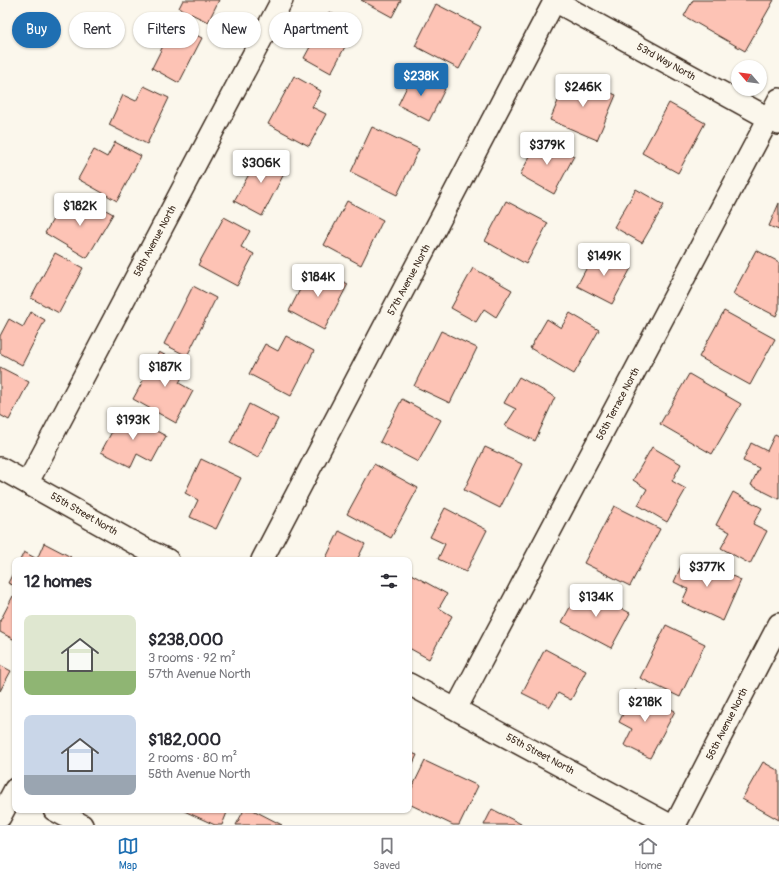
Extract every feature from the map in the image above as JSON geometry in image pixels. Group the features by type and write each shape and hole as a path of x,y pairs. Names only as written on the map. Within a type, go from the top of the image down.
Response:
{"street":[{"name":"58th Avenue North","path":"28,482 282,0"},
{"name":"53rd Way North","path":"554,0 774,122"},
{"name":"57th Avenue North","path":"264,557 554,0"},
{"name":"56th Terrace North","path":"456,709 774,122 779,99"},
{"name":"55th Street North","path":"0,468 28,482 139,554 154,557"},
{"name":"56th Avenue North","path":"675,825 779,624"},
{"name":"55th Street North","path":"412,686 670,825"},
{"path":"0,817 12,795"},
{"path":"60,813 82,825"}],"building":[{"path":"183,0 219,0 213,12 207,12 207,22 199,18 199,12 187,12 179,8"},
{"path":"361,0 401,0 392,17"},
{"path":"693,0 774,0 745,51 684,16"},
{"path":"436,4 481,27 459,69 415,46"},
{"path":"199,36 202,38 199,44"},
{"path":"162,48 197,48 179,83 152,68"},
{"path":"309,48 344,48 331,73 304,58"},
{"path":"413,74 445,89 429,121 398,105"},
{"path":"569,75 616,95 597,140 550,120"},
{"path":"294,76 321,91 312,107 326,114 309,146 268,124"},
{"path":"144,86 169,98 147,144 109,125 123,95 136,101"},
{"path":"669,103 705,123 678,173 642,153"},
{"path":"372,127 419,149 397,195 351,172"},
{"path":"540,137 574,156 554,194 520,175"},
{"path":"115,142 141,156 117,201 78,179 94,150 107,157"},
{"path":"262,151 288,166 262,216 234,201"},
{"path":"636,189 664,205 642,243 614,227"},
{"path":"84,198 113,214 87,258 45,233 62,204 76,212"},
{"path":"347,201 383,220 361,265 324,245"},
{"path":"506,201 548,223 526,264 485,241"},
{"path":"779,203 779,230 769,226"},
{"path":"224,217 250,231 241,247 254,254 237,286 198,265"},
{"path":"596,250 631,268 612,304 577,286"},
{"path":"756,250 779,262 779,309 776,316 733,294"},
{"path":"55,253 83,268 59,313 31,298"},
{"path":"312,266 348,284 324,330 289,311"},
{"path":"473,268 512,290 496,317 484,309 476,322 451,308"},
{"path":"193,286 216,298 187,356 164,344"},
{"path":"724,311 775,339 750,385 699,357"},
{"path":"31,312 45,320 22,365 0,353 0,336 9,319 23,327"},
{"path":"570,313 599,330 574,374 530,348 547,319 561,328"},
{"path":"441,331 477,348 450,403 414,386"},
{"path":"286,336 314,351 291,396 249,374 265,344 278,351"},
{"path":"159,352 187,367 179,383 193,391 176,423 133,399"},
{"path":"0,367 29,382 9,420 0,415"},
{"path":"689,374 741,404 712,454 660,424"},
{"path":"519,377 555,397 535,441 505,426 516,409 504,403"},
{"path":"402,399 441,420 418,462 380,442"},
{"path":"249,404 278,419 258,458 230,443"},
{"path":"122,413 166,436 152,462 137,454 131,467 101,452"},
{"path":"775,434 779,436 779,499 751,485 759,468 743,461 751,443 767,451"},
{"path":"485,447 522,464 500,508 464,490"},
{"path":"652,447 681,464 672,481 686,489 667,522 638,505 647,489 633,480"},
{"path":"201,459 241,478 216,529 190,517 198,500 185,493"},
{"path":"374,464 418,488 391,538 347,514"},
{"path":"733,492 762,508 753,524 767,531 750,564 721,548 730,532 716,525"},
{"path":"614,506 660,529 630,586 584,563"},
{"path":"445,508 487,530 466,572 438,559 445,544 430,537"},
{"path":"339,531 365,544 358,557 326,557"},
{"path":"44,543 71,557 38,557"},
{"path":"24,552 33,557 22,557"},
{"path":"686,555 741,580 723,621 682,602 688,589 674,582"},
{"path":"12,575 12,585 8,583"},
{"path":"412,575 447,594 439,608 452,616 429,659 412,650"},
{"path":"581,587 630,613 611,648 562,622"},
{"path":"12,598 12,638 0,632 0,621"},
{"path":"666,625 705,644 680,697 640,678"},
{"path":"545,649 586,671 571,700 558,693 550,707 522,693"},
{"path":"0,665 11,671 0,691"},
{"path":"635,690 675,711 650,758 624,745 632,729 619,722"},
{"path":"412,753 417,755 412,766"},
{"path":"425,761 478,786 459,825 453,825 412,805 412,788"},
{"path":"763,762 779,771 779,820 742,799"},
{"path":"492,809 521,824 521,825 484,825"},
{"path":"189,813 227,813 222,825 215,825"},
{"path":"242,813 259,813 282,825 236,825"}]}
